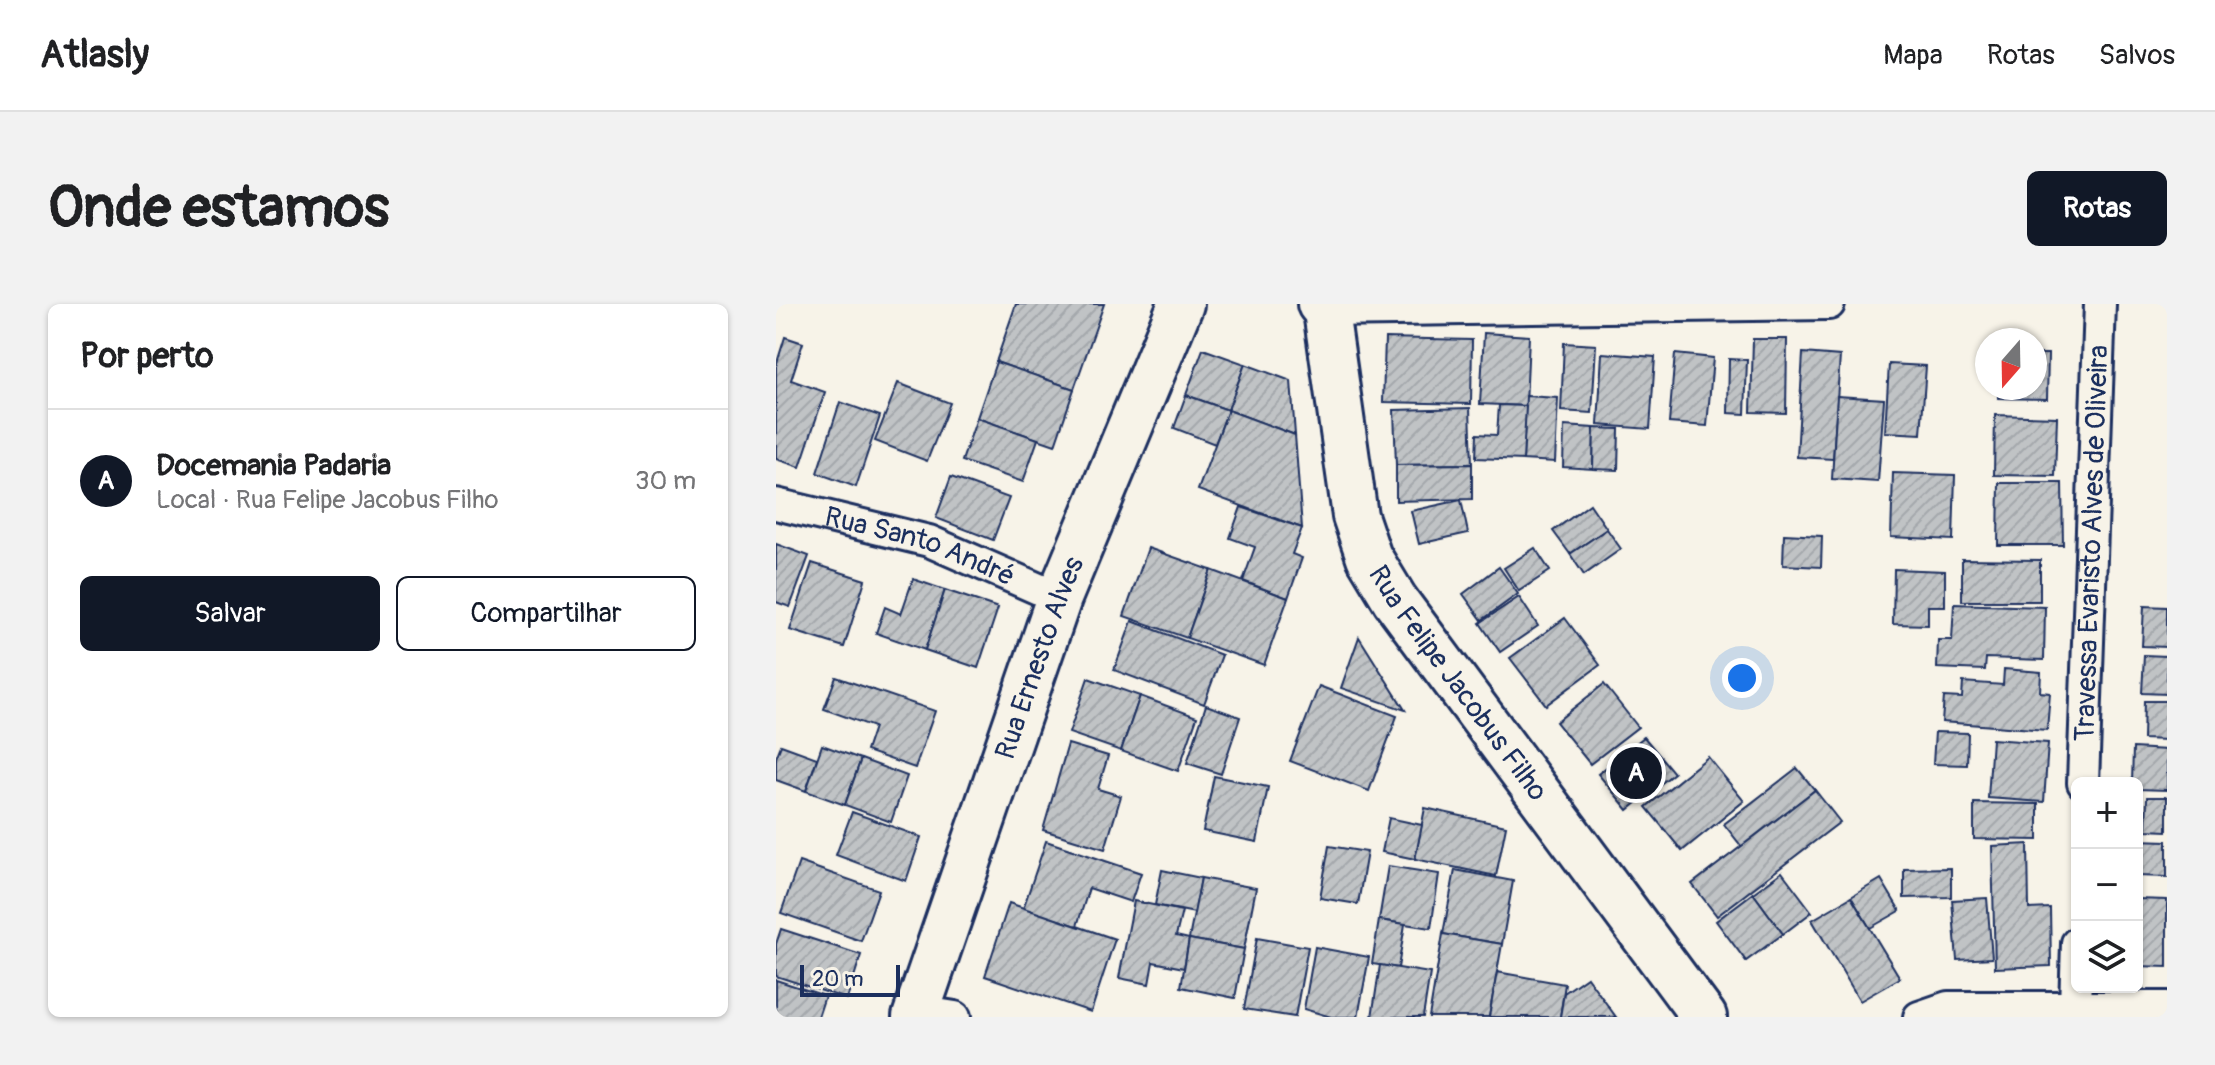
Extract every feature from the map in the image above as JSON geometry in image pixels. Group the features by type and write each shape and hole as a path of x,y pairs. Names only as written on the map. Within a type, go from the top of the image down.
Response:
{"main road":[{"name":"Rua Ernesto Alves","path":"929,1015 1059,598 1181,304"},
{"name":"Rua Felipe Jacobus Filho","path":"1323,308 1355,516 1369,557 1395,600 1704,1017"}],"street":[{"path":"1323,308 1829,304"},
{"name":"Travessa Evaristo Alves de Oliveira","path":"2083,777 2100,304"},
{"name":"Rua Santo André","path":"776,504 929,541 1059,598"},
{"path":"2075,993 2075,1007"},
{"path":"1919,1017 1948,1007 2167,1007"}],"building":[{"path":"1016,304 1104,304 1074,389 996,362"},
{"path":"1484,333 1529,336 1526,406 1480,404"},
{"path":"785,337 803,343 791,380 825,392 800,467 776,459 776,366"},
{"path":"1385,338 1472,340 1471,404 1383,402"},
{"path":"1753,339 1787,339 1786,413 1751,412"},
{"path":"1564,343 1596,345 1592,413 1561,411"},
{"path":"1203,349 1245,364 1228,410 1186,395"},
{"path":"1602,353 1655,357 1650,429 1598,425"},
{"path":"1803,353 1840,356 1833,459 1797,457"},
{"path":"1675,354 1713,358 1707,426 1669,423"},
{"path":"1729,359 1747,360 1745,414 1728,413"},
{"path":"996,362 1074,389 1055,445 977,418"},
{"path":"1245,364 1291,381 1295,435 1228,410"},
{"path":"1889,364 1926,366 1921,434 1885,432"},
{"path":"898,383 950,403 927,461 875,441"},
{"path":"1186,395 1228,410 1215,444 1174,428"},
{"path":"1526,396 1558,398 1555,462 1523,460"},
{"path":"1837,396 1884,399 1878,482 1832,479"},
{"path":"840,402 880,416 856,487 817,473"},
{"path":"1499,405 1526,406 1523,460 1476,458 1477,434 1497,435"},
{"path":"1470,408 1472,464 1396,465 1394,410"},
{"path":"1228,410 1295,435 1302,528 1198,490"},
{"path":"1995,415 2057,417 2055,476 1994,475"},
{"path":"977,418 1038,439 1023,482 962,461"},
{"path":"1564,426 1594,428 1593,469 1563,467"},
{"path":"1594,428 1619,429 1618,470 1593,469"},
{"path":"1472,464 1472,499 1396,501 1396,465"},
{"path":"1893,473 1955,475 1953,540 1891,537"},
{"path":"951,477 1009,498 993,540 936,518"},
{"path":"1999,483 2062,483 2063,545 1998,545"},
{"path":"1461,500 1468,533 1419,544 1411,511"},
{"path":"1590,504 1607,529 1570,554 1553,531"},
{"path":"1241,507 1302,528 1292,554 1302,558 1288,598 1243,581 1255,547 1230,538"},
{"path":"1607,529 1621,549 1584,575 1570,554"},
{"path":"1784,534 1822,536 1821,567 1783,565"},
{"path":"776,544 809,556 790,607 776,602"},
{"path":"1148,548 1211,570 1187,638 1124,616"},
{"path":"1535,548 1550,571 1519,591 1504,568"},
{"path":"1962,559 2040,560 2040,601 1962,601"},
{"path":"812,563 865,580 844,647 790,630"},
{"path":"1499,567 1518,594 1482,620 1463,594"},
{"path":"1894,569 1945,571 1945,606 1928,606 1928,625 1893,624"},
{"path":"1211,570 1288,598 1264,665 1187,638"},
{"path":"913,579 945,590 925,650 876,633 885,607 901,614"},
{"path":"945,590 998,608 978,668 925,650"},
{"path":"1519,597 1538,626 1500,652 1480,623"},
{"path":"1954,604 2045,607 2044,660 1986,658 1985,670 1937,668 1938,640 1952,640"},
{"path":"2144,606 2167,607 2167,647 2142,646"},
{"path":"1565,618 1600,665 1546,705 1510,658"},
{"path":"1132,621 1222,655 1204,704 1114,670"},
{"path":"1359,637 1405,710 1341,688"},
{"path":"2144,655 2167,656 2167,694 2142,693"},
{"path":"2004,669 2041,672 2040,692 2050,693 2047,730 1942,722 1944,697 1962,698 1963,682 2003,685"},
{"path":"836,677 935,711 915,768 866,751 874,727 824,709"},
{"path":"1088,678 1140,696 1121,751 1069,733"},
{"path":"1604,684 1638,727 1590,764 1556,722"},
{"path":"1319,686 1397,716 1369,791 1290,761"},
{"path":"1140,696 1197,717 1178,771 1121,751"},
{"path":"2144,701 2167,701 2167,740 2143,739"},
{"path":"1206,705 1240,717 1221,774 1187,763"},
{"path":"1935,732 1968,733 1967,765 1933,764"},
{"path":"1644,737 1674,773 1628,810 1598,774"},
{"path":"1992,739 2048,743 2044,802 1988,798"},
{"path":"1068,744 1108,756 1098,789 1121,796 1105,849 1043,830"},
{"path":"781,745 817,758 806,791 776,780 776,758"},
{"path":"822,745 861,759 845,805 806,791"},
{"path":"2133,748 2167,750 2167,790 2143,789 2143,777 2132,777"},
{"path":"1708,757 1744,801 1682,851 1646,807"},
{"path":"861,759 907,776 891,822 845,805"},
{"path":"1797,768 1815,790 1742,847 1724,824"},
{"path":"1214,776 1268,787 1257,842 1203,831"},
{"path":"1815,790 1840,822 1717,916 1692,884"},
{"path":"2147,797 2167,797 2167,831 2146,830"},
{"path":"1974,803 2038,804 2038,840 1974,839"},
{"path":"1425,808 1506,826 1496,876 1415,859"},
{"path":"852,812 921,837 906,881 836,855"},
{"path":"1389,818 1422,825 1415,859 1382,852"},
{"path":"2143,840 2167,841 2167,877 2143,876"},
{"path":"1046,841 1141,873 1131,902 1089,888 1077,926 1023,909"},
{"path":"2028,844 2029,909 2050,908 2051,966 1995,968 1992,846"},
{"path":"1329,846 1367,852 1358,904 1320,898"},
{"path":"799,862 879,890 861,941 781,913"},
{"path":"1388,866 1439,874 1431,928 1379,920"},
{"path":"1951,868 1951,897 1904,898 1904,869"},
{"path":"1162,870 1201,878 1195,913 1155,905"},
{"path":"1455,870 1513,881 1502,944 1443,934"},
{"path":"1782,872 1812,912 1783,934 1753,893"},
{"path":"1201,878 1256,888 1244,949 1189,939"},
{"path":"1881,879 1900,911 1870,928 1851,897"},
{"path":"1753,893 1783,934 1746,961 1716,921"},
{"path":"1851,897 1900,978 1860,1001 1812,920"},
{"path":"1987,898 1992,958 1957,960 1952,900"},
{"path":"2143,899 2167,900 2167,967 2143,966"},
{"path":"1134,901 1182,911 1176,936 1189,939 1184,968 1153,962 1149,984 1119,978"},
{"path":"1009,903 1115,939 1091,1012 985,976"},
{"path":"1379,920 1405,924 1398,968 1372,964"},
{"path":"781,929 861,955 847,999 776,976 776,944"},
{"path":"1443,934 1502,944 1489,1017 1429,1017"},
{"path":"1257,938 1308,947 1295,1017 1244,1009"},
{"path":"1189,939 1244,949 1235,998 1181,987"},
{"path":"1315,947 1369,957 1358,1017 1331,1017 1304,1009"},
{"path":"1380,965 1430,973 1423,1017 1372,1017"},
{"path":"1497,972 1565,984 1560,1017 1489,1017"},
{"path":"1587,977 1616,1017 1560,1017 1564,993"},
{"path":"776,980 825,996 818,1017 776,1017"}],"place":[{"name":"Docemania Padaria","path":"1636,773"}]}
